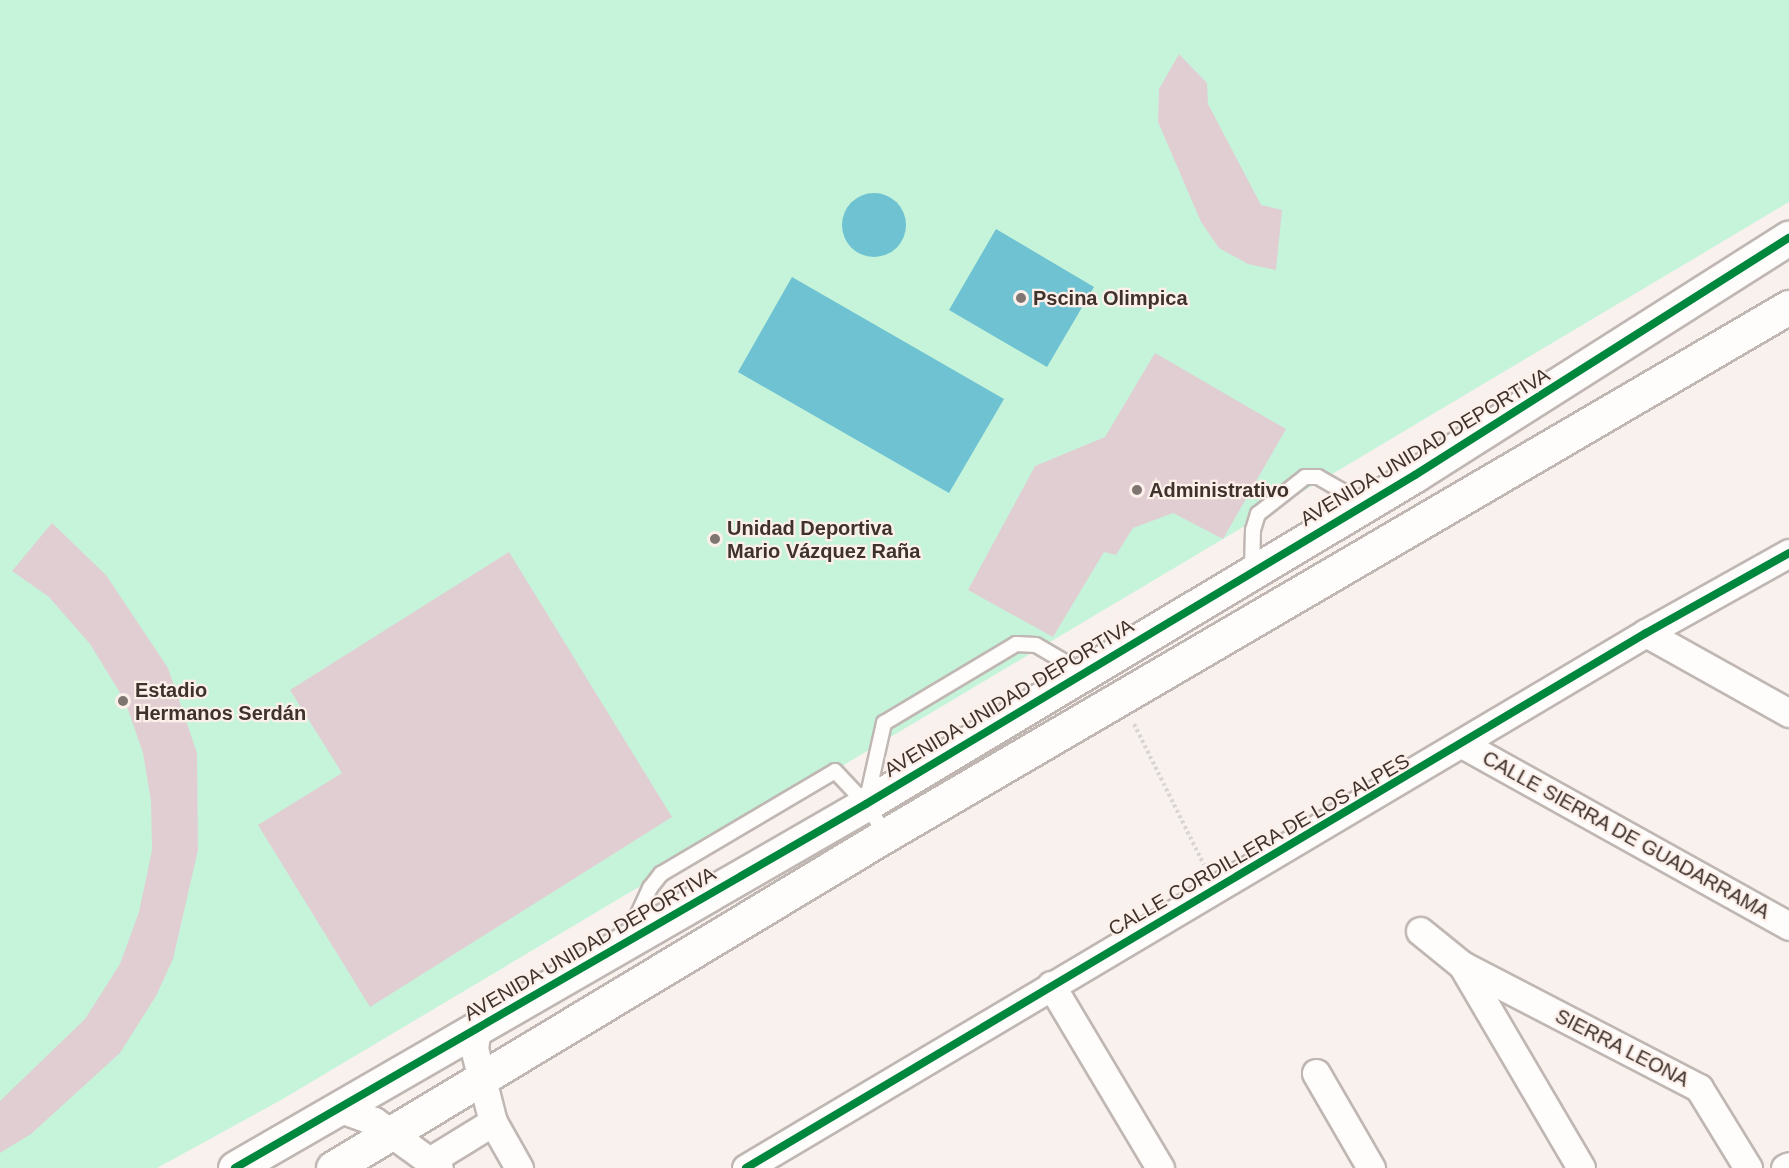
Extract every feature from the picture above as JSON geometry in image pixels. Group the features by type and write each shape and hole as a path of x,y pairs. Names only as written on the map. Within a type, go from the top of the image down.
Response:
{"street":[{"name":"AVENIDA UNIDAD DEPORTIVA","path":"235,1168 341,1109 626,941 866,804 1415,475 1789,238"},
{"path":"333,1168 482,1081 886,835 1243,629 1433,514 1789,307"},
{"path":"1415,475 1433,514"},
{"path":"1325,527 1344,568"},
{"name":"CALLE CORDILLERA DE LOS ALPES","path":"746,1168 1052,985 1464,744 1646,633 1789,553"},
{"path":"1223,589 1243,629"},
{"path":"1646,633 1789,713"},
{"name":"CALLE SIERRA DE GUADARRAMA","path":"1464,744 1789,926"},
{"path":"1420,931 1462,965 1581,1168"},
{"name":"SIERRA LEONA","path":"1462,965 1699,1088 1748,1168"},
{"path":"1052,985 1160,1168"},
{"path":"477,1029 474,1048 492,1122 519,1168"},
{"path":"1316,1073 1371,1168"},
{"path":"341,1109 374,1121 435,1164 492,1122"},
{"path":"1785,1168 1789,1166"}],"lane":[{"path":"1252,572 1253,530 1258,514 1305,477 1318,477 1365,504"},
{"path":"866,804 884,723 1016,644 1036,645 1084,673"},
{"path":"626,941 650,888 661,874 835,771 866,804 886,835"}],"path":[{"path":"1121,699 1216,890"}],"green space":[{"name":"Unidad Deportiva Mario Vázquez Raña","path":"0,0 1789,0 1789,202 281,1100 157,1168 0,1168"}],"water":[{"path":"868,193 880,193 897,202 904,213 906,225 904,237 897,248 880,257 868,257 856,252 847,243 842,231 842,219 847,207 856,198"},
{"name":"Pscina Olimpica","path":"996,229 1094,287 1047,367 949,310"},
{"path":"792,277 1004,399 949,493 738,372"}],"building":[{"path":"1179,54 1207,83 1208,104 1261,205 1282,210 1276,270 1248,264 1219,248 1201,222 1158,122 1159,89"},
{"name":"Administrativo","path":"1155,353 1286,429 1223,539 1173,513 1133,528 1116,555 1104,552 1053,637 968,590 1035,466 1105,437"},
{"path":"52,523 106,575 168,668 197,753 198,850 173,959 156,996 120,1053 31,1134 0,1153 0,1101 85,1019 120,964 139,912 152,850 151,801 143,753 125,701 90,644 49,597 12,571"},
{"path":"509,552 672,817 370,1007 258,825 342,773 290,690"}],"cycle path":[{"path":"235,1168 866,804 1415,475 1789,238"},
{"path":"746,1168 1646,633 1789,553"}],"place":[{"name":"Pscina Olimpica","path":"1021,298"},
{"name":"Administrativo","path":"1137,490"},
{"name":"Unidad Deportiva Mario Vázquez Raña","path":"715,539"},
{"name":"Estadio Hermanos Serdán","path":"123,701"}]}
